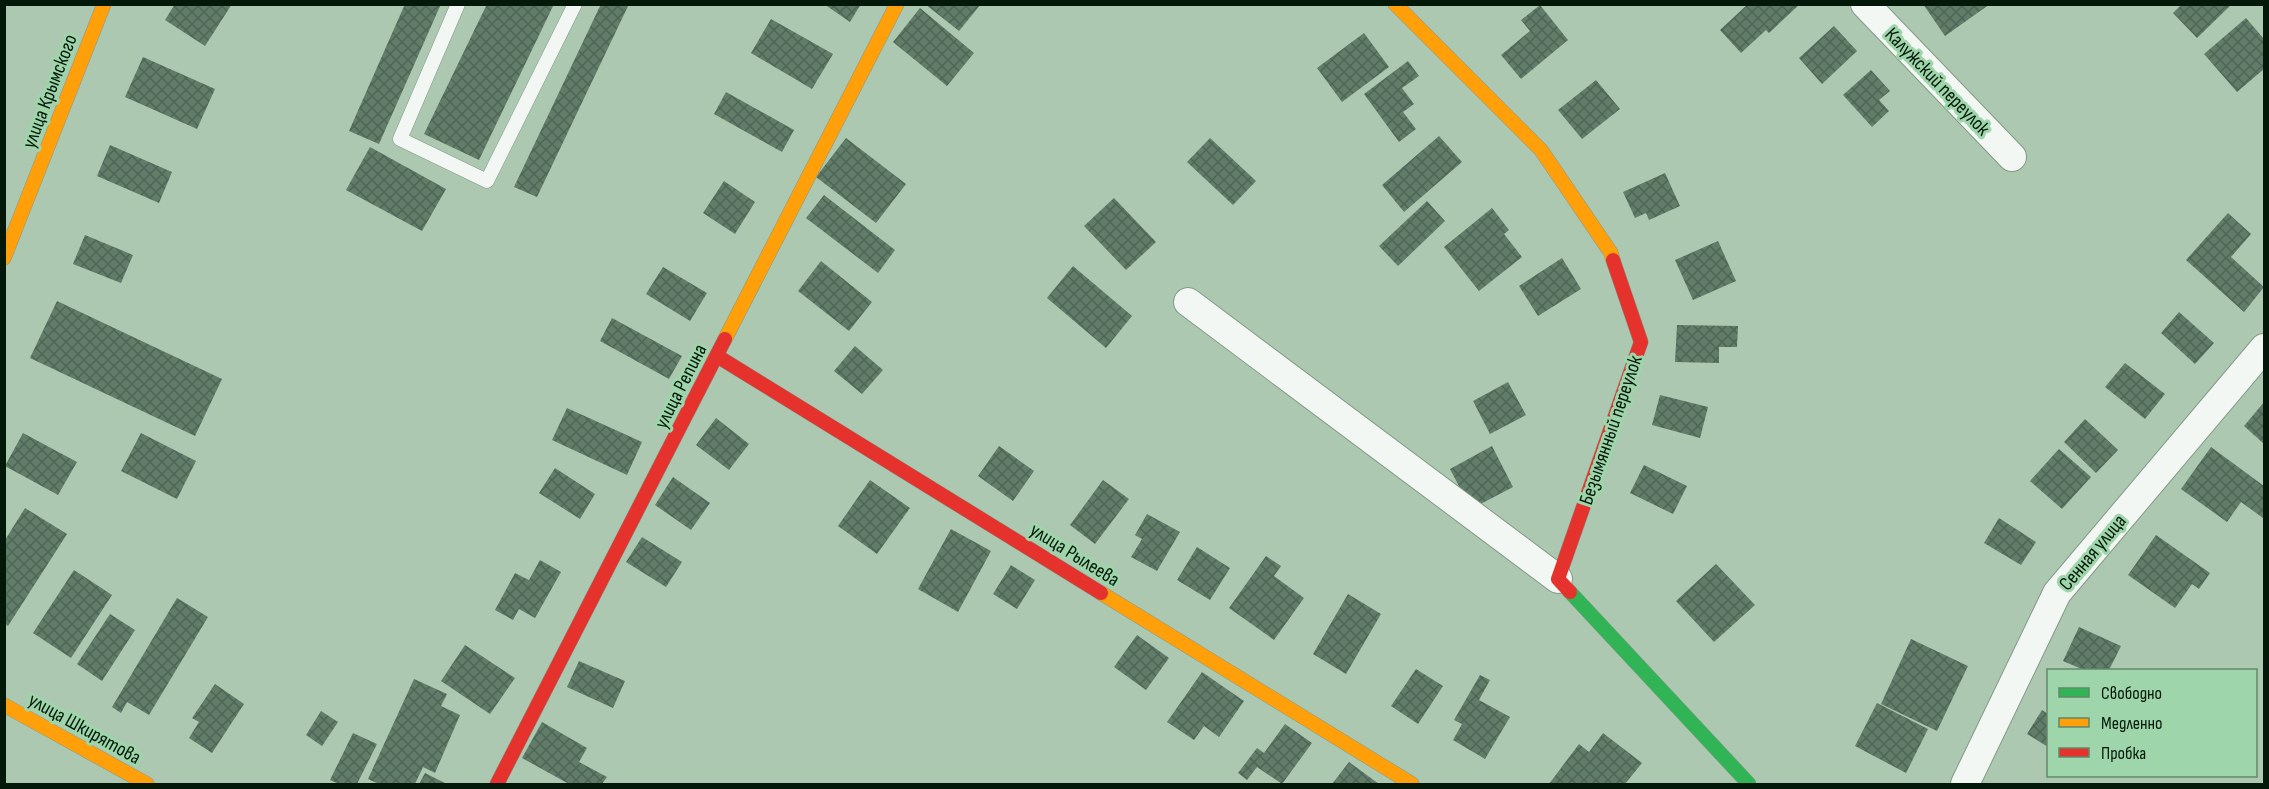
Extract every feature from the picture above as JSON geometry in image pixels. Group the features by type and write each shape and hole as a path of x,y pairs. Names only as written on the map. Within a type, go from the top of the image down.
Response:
{"street":[{"name":"улица Крымского","path":"4,258 104,4"},
{"name":"улица Репина","path":"497,784 897,4"},
{"name":"Безымянный переулок","path":"1395,4 1541,150 1611,253 1641,342 1558,579"},
{"name":"Калужский переулок","path":"1865,4 2012,157"},
{"path":"1188,302 1558,579 1749,784"},
{"name":"Сенная улица","path":"1965,784 2057,593 2265,348"},
{"name":"улица Рылеева","path":"717,356 1412,784"},
{"name":"улица Шкирятова","path":"4,705 147,784"}],"lane":[{"path":"458,4 400,140 487,181 575,4"}],"building":[{"path":"175,4 232,4 205,46 165,20"},
{"path":"405,4 441,4 379,144 349,131"},
{"path":"487,4 554,4 479,160 424,134"},
{"path":"601,4 629,4 537,197 514,187"},
{"path":"824,4 861,4 850,22"},
{"path":"925,4 981,4 959,31"},
{"path":"1748,4 1800,4 1769,33 1766,30 1741,53 1720,30"},
{"path":"1923,4 1990,4 1945,36"},
{"path":"2182,4 2232,4 2197,38 2173,13"},
{"path":"1540,5 1568,40 1521,79 1501,55 1530,31 1521,20"},
{"path":"920,8 974,53 947,86 893,42"},
{"path":"2246,18 2264,39 2264,69 2237,92 2204,54"},
{"path":"771,19 833,54 812,89 751,53"},
{"path":"1834,26 1857,51 1822,84 1799,58"},
{"path":"1364,33 1389,67 1342,102 1317,68"},
{"path":"143,57 215,89 197,129 125,97"},
{"path":"1408,61 1419,76 1402,88 1414,104 1403,112 1416,129 1399,142 1364,94"},
{"path":"1871,70 1890,91 1879,100 1889,111 1872,127 1843,95"},
{"path":"1596,80 1620,109 1582,139 1558,110"},
{"path":"726,92 794,130 782,152 714,114"},
{"path":"1439,136 1462,162 1404,212 1382,185"},
{"path":"846,138 906,184 876,223 816,177"},
{"path":"1210,138 1256,181 1233,205 1187,162"},
{"path":"110,145 172,172 159,203 97,176"},
{"path":"370,147 446,189 422,231 346,190"},
{"path":"1665,173 1680,206 1649,220 1646,213 1635,218 1623,192"},
{"path":"724,181 755,202 735,234 703,213"},
{"path":"824,195 895,250 878,273 806,218"},
{"path":"1114,198 1156,242 1126,270 1084,226"},
{"path":"1427,201 1445,221 1398,266 1379,246"},
{"path":"1492,208 1509,230 1504,234 1522,257 1479,291 1444,247"},
{"path":"2228,213 2251,234 2231,257 2264,287 2244,312 2186,260"},
{"path":"85,235 133,255 121,283 73,264"},
{"path":"1718,241 1736,281 1693,300 1675,260"},
{"path":"1562,258 1581,289 1538,316 1519,286"},
{"path":"821,261 872,302 849,331 798,291"},
{"path":"1073,266 1132,316 1106,348 1047,298"},
{"path":"663,267 707,293 690,321 646,294"},
{"path":"57,301 222,379 195,436 30,358"},
{"path":"2179,312 2214,343 2195,364 2161,333"},
{"path":"612,318 682,356 669,379 600,341"},
{"path":"1677,325 1738,326 1737,347 1719,347 1719,363 1675,362"},
{"path":"855,346 883,370 862,394 834,371"},
{"path":"2125,363 2165,394 2145,419 2105,387"},
{"path":"1508,382 1526,415 1490,434 1473,401"},
{"path":"1660,395 1708,407 1700,438 1652,425"},
{"path":"2264,402 2264,444 2244,426"},
{"path":"567,408 642,442 627,475 552,440"},
{"path":"716,418 749,444 729,470 696,445"},
{"path":"2085,419 2118,450 2096,473 2064,442"},
{"path":"23,433 77,462 58,495 5,466"},
{"path":"141,433 196,461 177,499 121,471"},
{"path":"999,446 1034,471 1013,501 978,476"},
{"path":"1492,446 1513,487 1471,509 1450,469"},
{"path":"2211,447 2264,486 2263,518 2241,502 2227,522 2181,489"},
{"path":"2059,449 2091,477 2062,509 2030,481"},
{"path":"1644,465 1687,486 1673,514 1630,493"},
{"path":"555,468 595,494 580,519 539,493"},
{"path":"673,477 710,503 691,530 655,505"},
{"path":"870,480 910,508 877,554 838,526"},
{"path":"1103,480 1129,499 1095,544 1070,525"},
{"path":"25,508 67,534 8,626 5,624 5,540"},
{"path":"1147,514 1180,532 1157,571 1131,557 1142,539 1135,535"},
{"path":"1999,518 2036,542 2021,565 1984,543"},
{"path":"951,529 991,551 958,612 918,589"},
{"path":"2156,535 2210,573 2199,589 2192,584 2175,608 2128,575"},
{"path":"642,537 682,562 666,587 626,562"},
{"path":"1197,547 1230,568 1210,600 1177,580"},
{"path":"1266,556 1281,566 1274,576 1304,598 1274,640 1229,608"},
{"path":"540,560 561,572 535,618 519,609 513,620 495,610 515,573 529,580"},
{"path":"1716,564 1755,605 1714,642 1676,601"},
{"path":"1011,565 1035,580 1017,609 993,594"},
{"path":"74,570 112,595 71,658 33,633"},
{"path":"1348,594 1381,614 1346,674 1313,654"},
{"path":"177,598 208,617 149,715 127,702 121,713 112,707"},
{"path":"110,614 135,630 102,681 77,664"},
{"path":"2079,627 2121,646 2110,669 2082,669 2063,661"},
{"path":"1137,635 1169,658 1146,690 1114,667"},
{"path":"1911,639 1968,666 1937,731 1881,704"},
{"path":"465,645 515,678 490,714 441,681"},
{"path":"579,661 625,681 613,708 567,687"},
{"path":"1416,669 1443,686 1418,724 1391,706"},
{"path":"1202,672 1244,701 1219,737 1204,726 1194,740 1167,722"},
{"path":"1480,675 1490,680 1479,700 1510,717 1485,759 1453,740 1462,724 1454,720"},
{"path":"414,679 447,694 441,706 460,715 435,773 423,767 415,784 379,784 368,779"},
{"path":"215,684 244,704 212,753 189,738 199,722 192,718"},
{"path":"1877,703 1928,729 1906,773 1855,746"},
{"path":"2042,710 2047,713 2047,746 2027,734"},
{"path":"321,711 338,722 322,746 306,735"},
{"path":"542,722 587,748 579,762 607,777 602,784 569,784 522,758"},
{"path":"1285,724 1312,743 1282,784 1257,767 1247,780 1238,773 1257,748 1264,753"},
{"path":"353,733 377,744 357,784 339,784 330,780"},
{"path":"1603,733 1642,763 1625,784 1549,784 1579,744 1589,752"},
{"path":"1349,762 1379,784 1332,784"},
{"path":"425,773 447,784 419,784"}],"traffic: fast":[{"path":"1570,592 1749,784"}],"traffic: slow":[{"path":"4,258 104,4"},
{"path":"725,339 897,4"},
{"path":"1395,4 1541,150 1611,253 1613,260"},
{"path":"1101,593 1412,784"},
{"path":"4,705 147,784"}],"traffic: jam":[{"path":"1570,592 1558,579 1641,342 1613,260"},
{"path":"497,784 725,339"},
{"path":"717,356 1101,593"}]}
